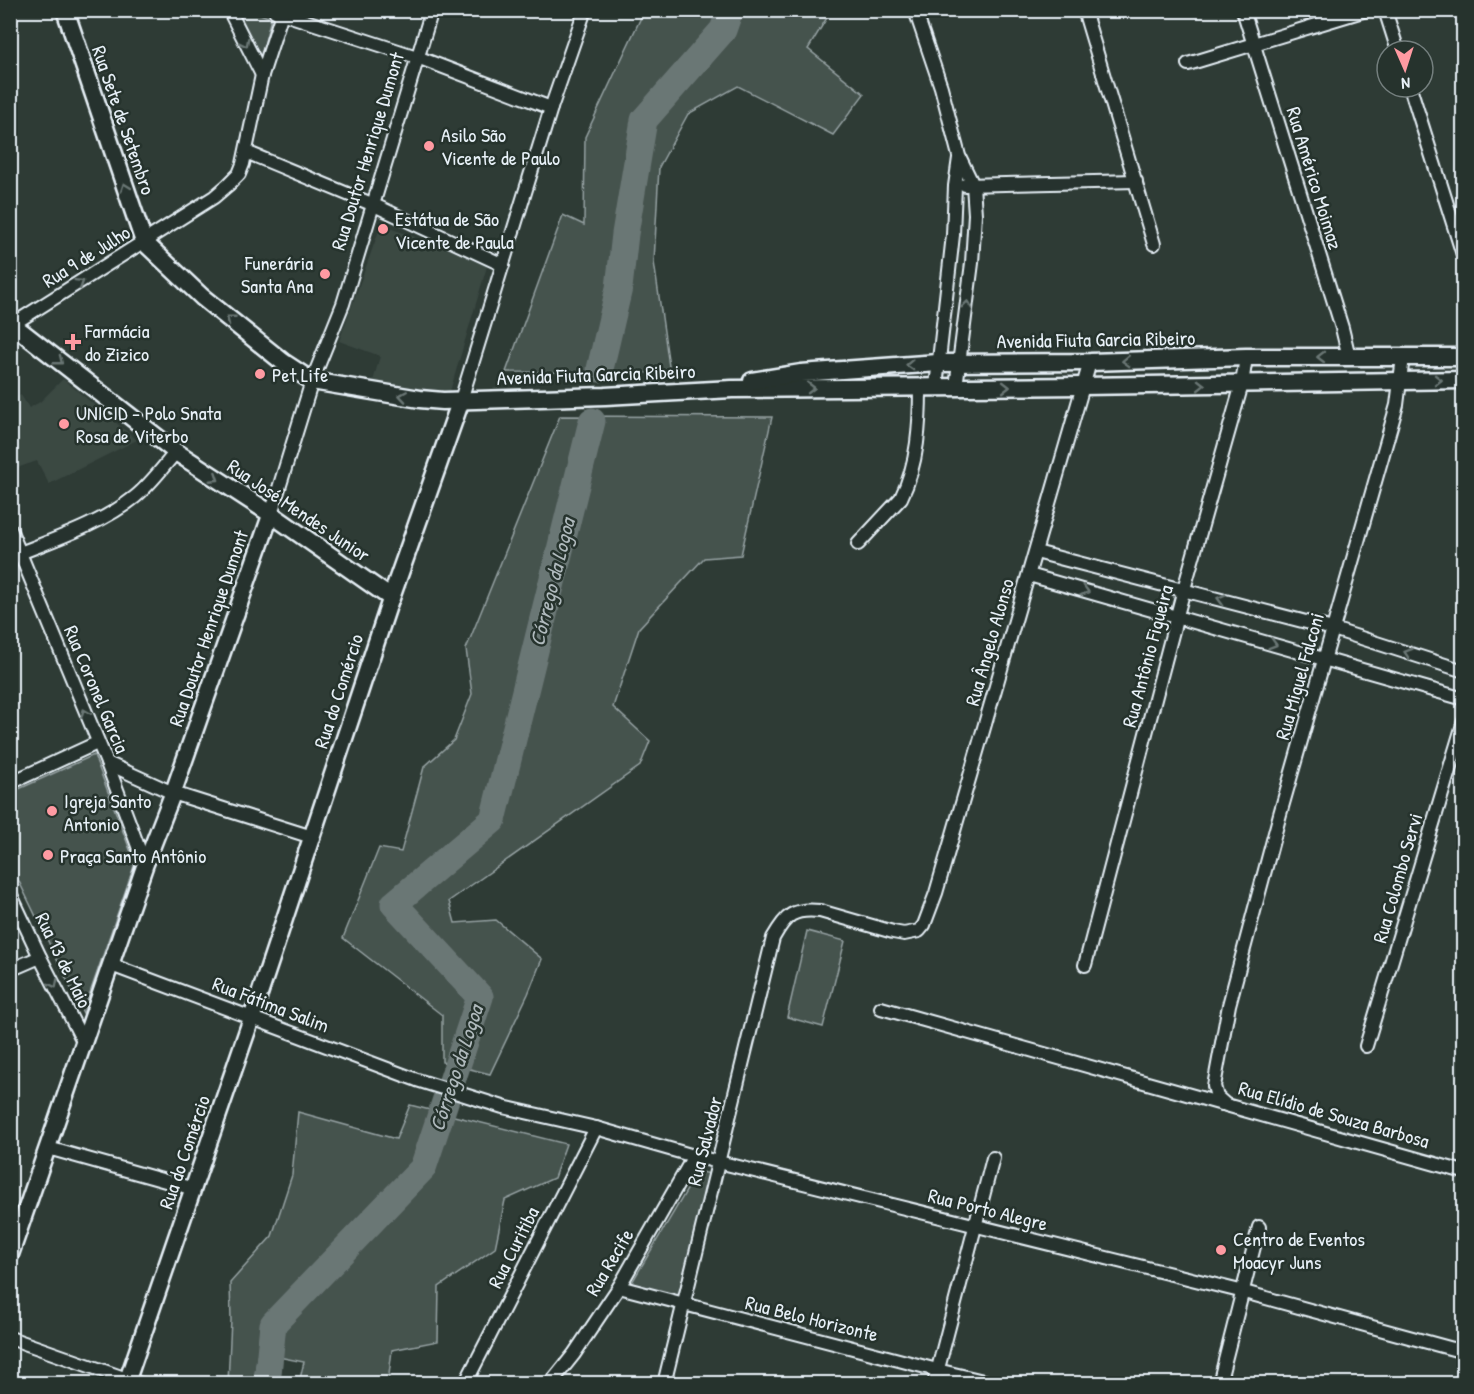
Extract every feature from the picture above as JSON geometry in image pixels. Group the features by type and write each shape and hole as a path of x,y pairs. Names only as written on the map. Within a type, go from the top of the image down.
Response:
{"main road":[{"name":"Rua Sete de Setembro","path":"65,10 144,242"},
{"path":"144,242 202,297 282,362 312,381"},
{"name":"Rua José Mendes Junior","path":"11,324 176,452 271,514 391,598"},
{"name":"Avenida Fiuta Garcia Ribeiro","path":"732,389 774,376 938,363 1090,362 1246,357 1464,357"},
{"path":"887,366 887,387"},
{"name":"Avenida Fiuta Garcia Ribeiro","path":"312,381 420,399 461,400 732,389 1464,380"},
{"name":"Rua do Comércio","path":"391,598 461,400"}],"street":[{"path":"229,10 262,75"},
{"name":"Rua Doutor Henrique Dumont","path":"10,1256 145,865 173,793 271,514 312,381 343,304 432,10"},
{"name":"Rua do Comércio","path":"461,400 551,108 585,10"},
{"path":"915,10 941,87 959,156 973,185 974,246 956,387"},
{"path":"1084,10 1154,244"},
{"name":"Rua Américo Moimaz","path":"1243,10 1342,328 1348,357"},
{"path":"1188,64 1366,10"},
{"path":"1385,10 1394,39"},
{"path":"502,265 374,206 246,152 262,75 280,11 417,57 551,108"},
{"path":"1414,99 1464,258"},
{"name":"Rua 9 de Julho","path":"11,324 214,197 238,174 246,152"},
{"path":"858,544 901,498 906,489 928,387 938,363 953,235 959,156"},
{"path":"955,186 1136,181"},
{"name":"Rua Antônio Figueira","path":"1085,965 1184,589 1242,384 1246,357"},
{"name":"Rua Miguel Falconi","path":"1229,1005 1323,658 1388,438 1402,380 1403,357"},
{"name":"Rua Ângelo Alonso","path":"792,914 806,909 820,911 904,934 919,931 924,925 936,893 1090,362"},
{"path":"15,555 96,521 119,508 136,496 176,452"},
{"name":"Rua Coronel Garcia","path":"10,529 15,555 107,763 145,865"},
{"path":"1036,552 1333,629 1464,671"},
{"path":"1029,575 1464,699"},
{"name":"Rua do Comércio","path":"132,1382 391,598"},
{"name":"Rua Colombo Servi","path":"1366,1046 1464,721"},
{"path":"10,783 98,743"},
{"path":"107,763 173,793 312,837"},
{"name":"Rua 13 de Maio","path":"10,893 84,1043"},
{"name":"Rua Salvador","path":"664,1383 773,938 792,914"},
{"path":"10,970 40,957"},
{"name":"Rua Fátima Salim","path":"111,965 417,1080 503,1107"},
{"name":"Rua Elídio de Souza Barbosa","path":"1229,1005 1214,1086 1217,1097 1226,1105 1464,1172"},
{"path":"881,1008 1226,1105"},
{"name":"Rua Porto Alegre","path":"503,1107 596,1128 694,1156 1244,1292 1464,1352"},
{"name":"Rua Curitiba","path":"465,1383 596,1128"},
{"path":"48,1148 194,1189"},
{"name":"Rua Recife","path":"550,1383 574,1354 619,1287 694,1156"},
{"path":"934,1383 993,1158"},
{"path":"1219,1383 1259,1227"},
{"name":"Rua Belo Horizonte","path":"619,1287 937,1370 996,1383"},
{"path":"10,1338 132,1382"}],"shaded area":[{"path":"233,11 252,11 271,18 261,57"},
{"path":"644,11 831,11 808,49 864,94 833,135 738,86 688,114 659,167 654,262 670,373 506,372 563,215 584,225 585,137"},
{"path":"381,225 488,263 448,398 372,385 380,356 339,341"},
{"name":"UNICID - Polo Snata Rosa de Viterbo","path":"63,379 137,440 49,484 37,461 11,470 11,400 21,395 29,408 40,402"},
{"path":"560,416 772,417 741,555 704,558 639,628 613,707 650,741 640,766 449,901 455,923 496,920 542,959 490,1074 442,1062 442,1015 343,938 379,848 401,852 424,767 454,740 472,694 466,649"},
{"path":"94,755 135,863 83,1013 11,865 10,793"},
{"path":"807,931 845,941 823,1027 787,1017"},
{"path":"410,1105 566,1144 554,1178 505,1200 495,1248 439,1287 438,1341 392,1350 388,1383 299,1383 304,1362 258,1353 254,1383 228,1383 230,1283 272,1236 292,1175 298,1112 396,1139"},
{"path":"698,1171 710,1174 677,1300 631,1284"}],"waterway":[{"name":"Córrego da Logoa","path":"600,369 619,288 625,234 644,120 723,30 730,10"},
{"name":"Córrego da Logoa","path":"267,1384 273,1324 423,1168 480,997 394,904 493,820 592,421"}],"place":[{"name":"Asilo São Vicente de Paulo","path":"429,146"},
{"name":"Estátua de São Vicente de Paula","path":"383,229"},
{"name":"Funerária Santa Ana","path":"325,274"},
{"name":"Farmácia do Zizico","path":"73,342"},
{"name":"Pet Life","path":"260,374"},
{"name":"UNICID - Polo Snata Rosa de Viterbo","path":"64,424"},
{"name":"Igreja Santo Antonio","path":"52,811"},
{"name":"Praça Santo Antônio","path":"48,855"},
{"name":"Centro de Eventos Moacyr Juns","path":"1221,1250"}]}
